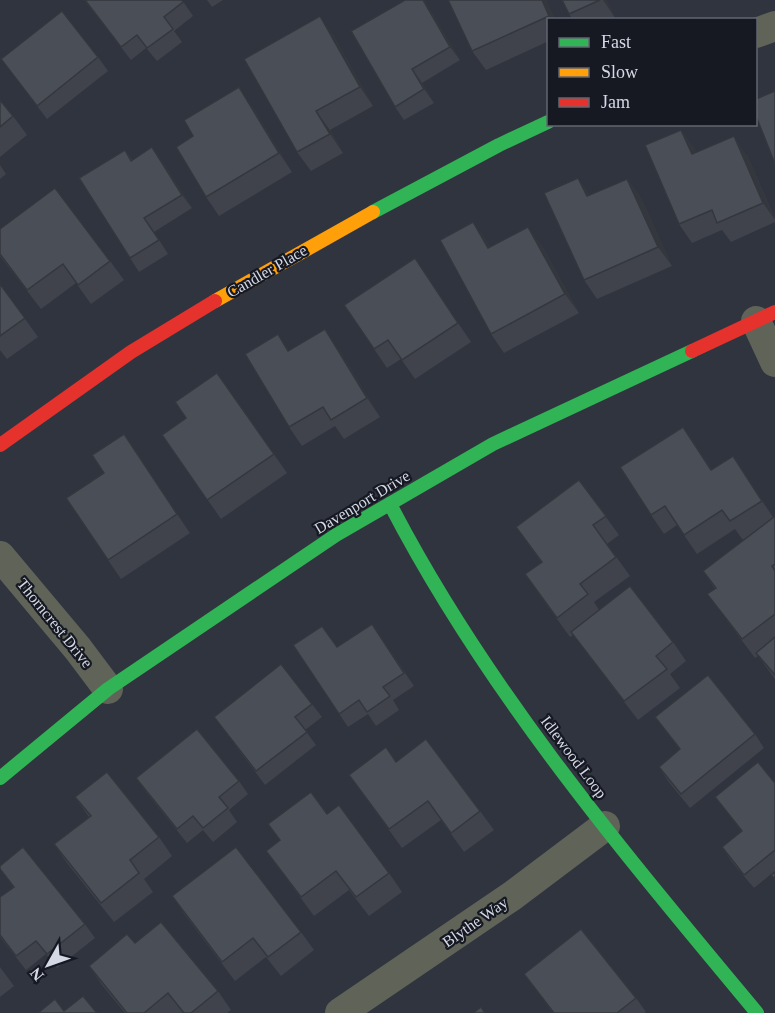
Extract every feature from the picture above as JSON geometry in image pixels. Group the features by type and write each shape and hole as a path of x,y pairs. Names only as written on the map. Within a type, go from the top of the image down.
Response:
{"street":[{"path":"757,33 775,26"},
{"name":"Candler Place","path":"0,445 131,352 249,280 380,208 547,123"},
{"path":"765,316 775,362"},
{"name":"Davenport Drive","path":"0,778 108,689 336,535 494,444 765,316"},
{"name":"Idlewood Loop","path":"390,504 430,578 526,719 605,826 757,1013"},
{"name":"Thorncrest Drive","path":"0,556 78,649 108,689"},
{"name":"Blythe Way","path":"340,1013 503,903 605,826"}],"building":[{"path":"85,0 182,0 183,2 164,17 173,29 147,48 137,35 121,47"},
{"path":"405,0 423,0 450,47 412,69 424,89 395,107 351,31"},
{"path":"448,0 542,0 549,16 472,51"},
{"path":"562,0 600,0 569,14"},
{"path":"62,11 98,57 37,106 1,59"},
{"path":"320,16 360,87 316,111 330,134 297,152 244,59"},
{"path":"239,87 279,153 206,197 176,147 193,136 184,120"},
{"path":"775,91 775,164 757,119 757,99"},
{"path":"0,100 13,116 0,127"},
{"path":"681,130 692,154 734,136 763,203 717,223 712,210 679,224 645,145"},
{"path":"152,147 182,195 144,218 159,240 130,258 79,178 125,150 131,161"},
{"path":"578,178 587,196 627,179 658,247 584,280 544,193"},
{"path":"55,188 110,261 78,285 63,264 27,290 0,254 0,229"},
{"path":"473,222 488,248 528,227 565,294 491,334 440,240"},
{"path":"415,258 458,323 402,360 388,340 374,349 344,305"},
{"path":"0,284 25,318 0,336"},
{"path":"325,329 367,398 331,420 323,407 289,427 245,354 278,334 288,351"},
{"path":"217,373 274,454 207,500 162,435 186,418 175,402"},
{"path":"683,427 711,470 733,456 762,501 730,521 722,510 684,535 665,506 651,515 620,467"},
{"path":"124,434 177,514 108,560 66,498 104,473 92,455"},
{"path":"579,480 606,516 593,525 616,557 580,584 588,594 557,618 525,574 542,562 516,527"},
{"path":"774,517 775,564 772,566 775,571 775,614 742,639 707,594 716,588 703,571"},
{"path":"630,586 673,642 656,656 667,669 624,701 571,632"},
{"path":"372,624 404,673 383,687 390,696 367,712 359,700 339,714 293,645 322,626 337,647"},
{"path":"775,637 775,675 756,653"},
{"path":"281,664 312,704 295,717 307,732 256,771 214,717"},
{"path":"708,675 755,734 681,794 659,767 680,749 655,717"},
{"path":"197,729 239,781 219,797 228,808 203,828 193,816 177,829 136,778"},
{"path":"426,739 480,811 451,833 428,801 389,829 349,775 386,747 396,762"},
{"path":"758,762 775,783 775,850 744,875 722,847 742,831 715,797"},
{"path":"107,772 159,837 130,860 139,873 101,903 54,844 91,816 75,797"},
{"path":"311,792 327,814 339,805 389,873 356,897 336,871 301,897 266,851 280,840 268,824"},
{"path":"23,847 85,924 47,954 36,941 16,956 0,935 0,897 14,887 0,866"},
{"path":"236,847 301,932 268,957 253,938 222,962 172,896"},
{"path":"161,922 218,991 191,1013 184,1013 168,993 144,1013 127,1013 89,966 127,934 135,943"},
{"path":"581,929 636,998 617,1013 554,1013 524,974"},
{"path":"83,996 97,1013 38,1013 55,999 64,1011"},
{"path":"481,1007 485,1013 473,1013"}],"traffic: fast":[{"path":"373,212 499,145 547,122"},
{"path":"0,778 108,689 336,535 493,444 692,351"},
{"path":"390,504 428,573 469,640 513,705 608,831 757,1013"}],"traffic: slow":[{"path":"215,301 373,212"}],"traffic: jam":[{"path":"0,445 131,352 215,301"},
{"path":"692,351 775,312"}]}
